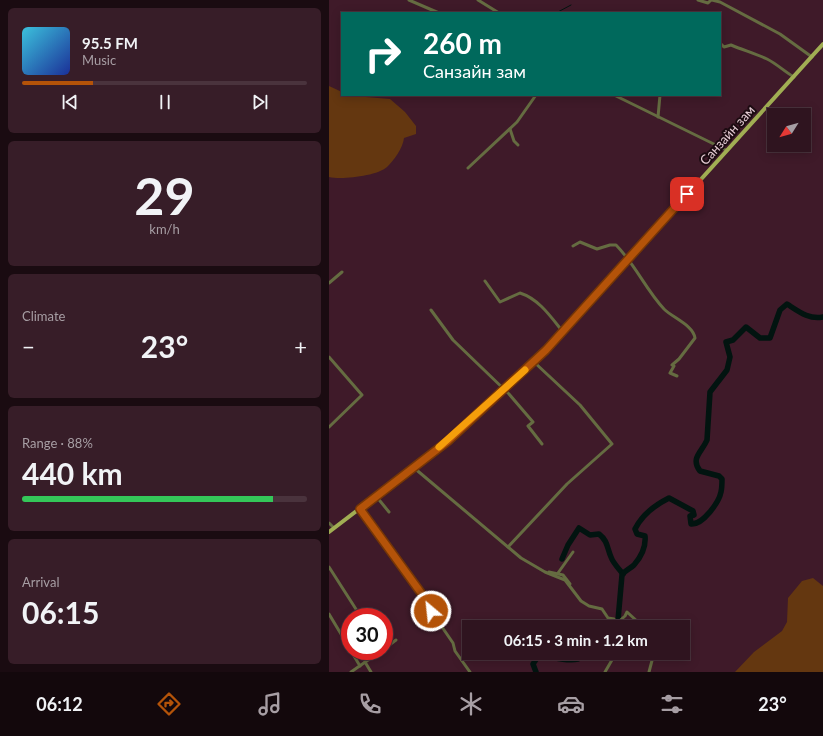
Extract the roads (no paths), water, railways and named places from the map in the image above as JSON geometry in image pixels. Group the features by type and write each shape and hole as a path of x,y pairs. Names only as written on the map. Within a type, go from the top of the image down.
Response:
{"main road":[{"name":"Санзайн зам","path":"329,532 448,441 534,362 563,332 823,44"}],"street":[{"path":"409,0 437,12"},
{"path":"478,0 497,12"},
{"path":"698,0 720,2 780,34 812,57"},
{"path":"721,44 724,47 731,45 766,59 794,77"},
{"path":"468,168 510,129 535,96"},
{"path":"616,96 726,150"},
{"path":"658,117 660,96"},
{"path":"510,129 515,142 518,145"},
{"path":"573,246 580,242 597,249 610,245 616,245 629,259 658,302 674,319 683,322 695,336 690,345 672,365 674,366 670,373 677,376"},
{"path":"329,283 342,272"},
{"path":"485,280 500,302 520,293 533,299 543,308 563,332"},
{"path":"431,310 453,340 533,422 528,426 542,444"},
{"path":"329,357 362,395 329,426"},
{"path":"507,547 567,484 612,444 580,405 534,362"},
{"path":"413,467 521,558 545,572 565,580 571,586"},
{"path":"376,496 389,512"},
{"path":"360,509 432,608 431,611 453,643 455,652 471,672"},
{"path":"329,523 334,528"},
{"path":"558,573 573,552"},
{"path":"329,567 355,608"},
{"path":"545,572 558,573 565,577 576,595 589,606 602,610 608,618 614,620"},
{"path":"621,620 627,612 636,620"},
{"path":"329,614 341,635"},
{"path":"356,660 360,666"},
{"path":"351,672 368,660"},
{"path":"605,672 613,660"},
{"path":"649,672 653,660"},
{"path":"365,662 371,672"}],"waterway":[{"path":"558,12 571,5"},
{"path":"618,620 622,575 637,562 644,547 645,536 637,534 635,529 641,519 654,507 669,498 693,511 694,515 690,516 691,524 696,523 710,512 720,496 722,479 719,476 700,471 696,462 698,455 707,440 710,392 727,370 730,357 726,342 733,340 746,327 760,338 770,338 780,310 787,304 808,316 818,318 823,317"},
{"path":"562,559 568,545 579,528 590,535 599,534 602,537 606,542 613,561 623,574"},
{"path":"536,660 533,664 536,672"}]}
